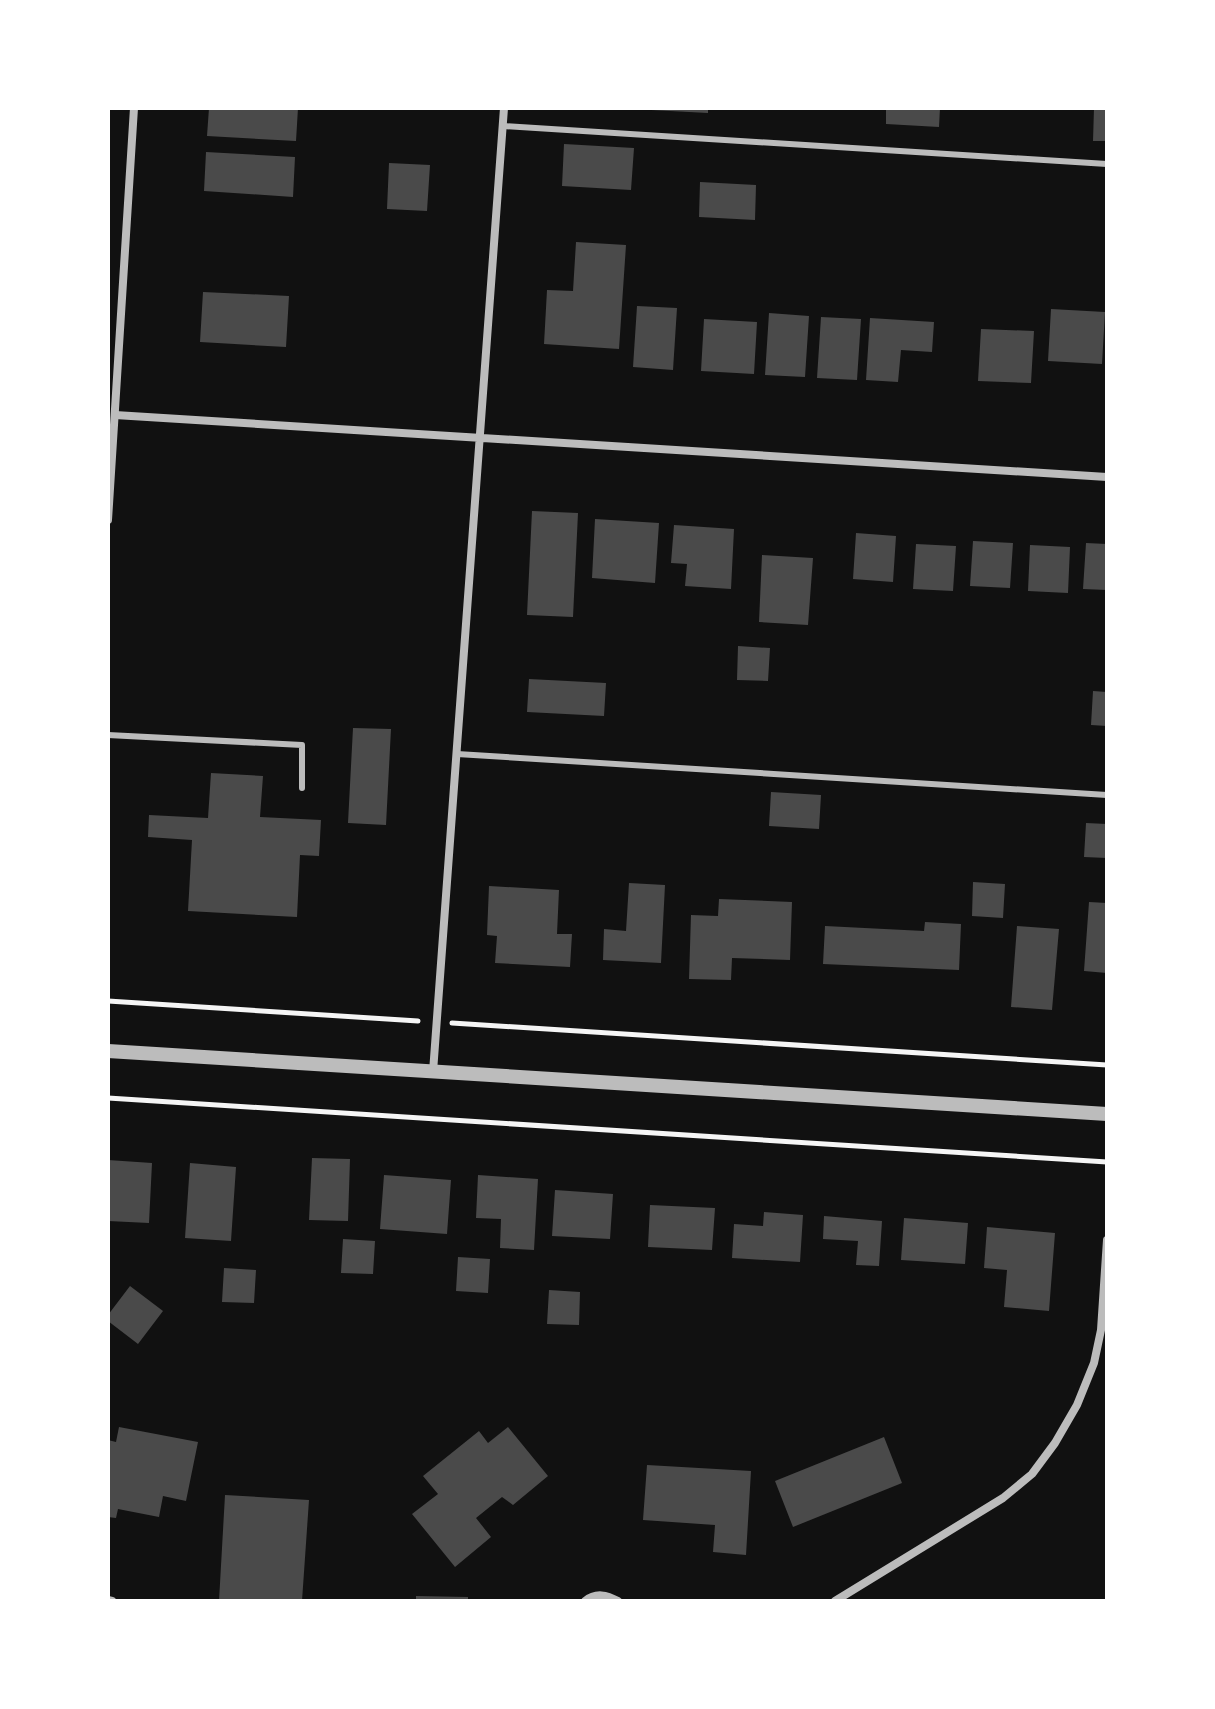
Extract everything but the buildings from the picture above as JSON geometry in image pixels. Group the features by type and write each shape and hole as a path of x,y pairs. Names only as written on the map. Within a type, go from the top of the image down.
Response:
{"street":[{"path":"108,520 134,108"},
{"path":"433,1072 504,108"},
{"path":"115,415 1107,477"},
{"path":"108,1051 1107,1114"},
{"path":"835,1601 1003,1498 1032,1474 1077,1405 1094,1363 1101,1330 1107,1240"},
{"path":"585,1601 605,1595 618,1601"}],"lane":[{"path":"503,126 1107,164"},
{"path":"108,735 302,745 302,788"},
{"path":"457,754 1107,795"}],"path":[{"path":"108,1001 1107,1065"},
{"path":"108,1098 1107,1162"}]}
